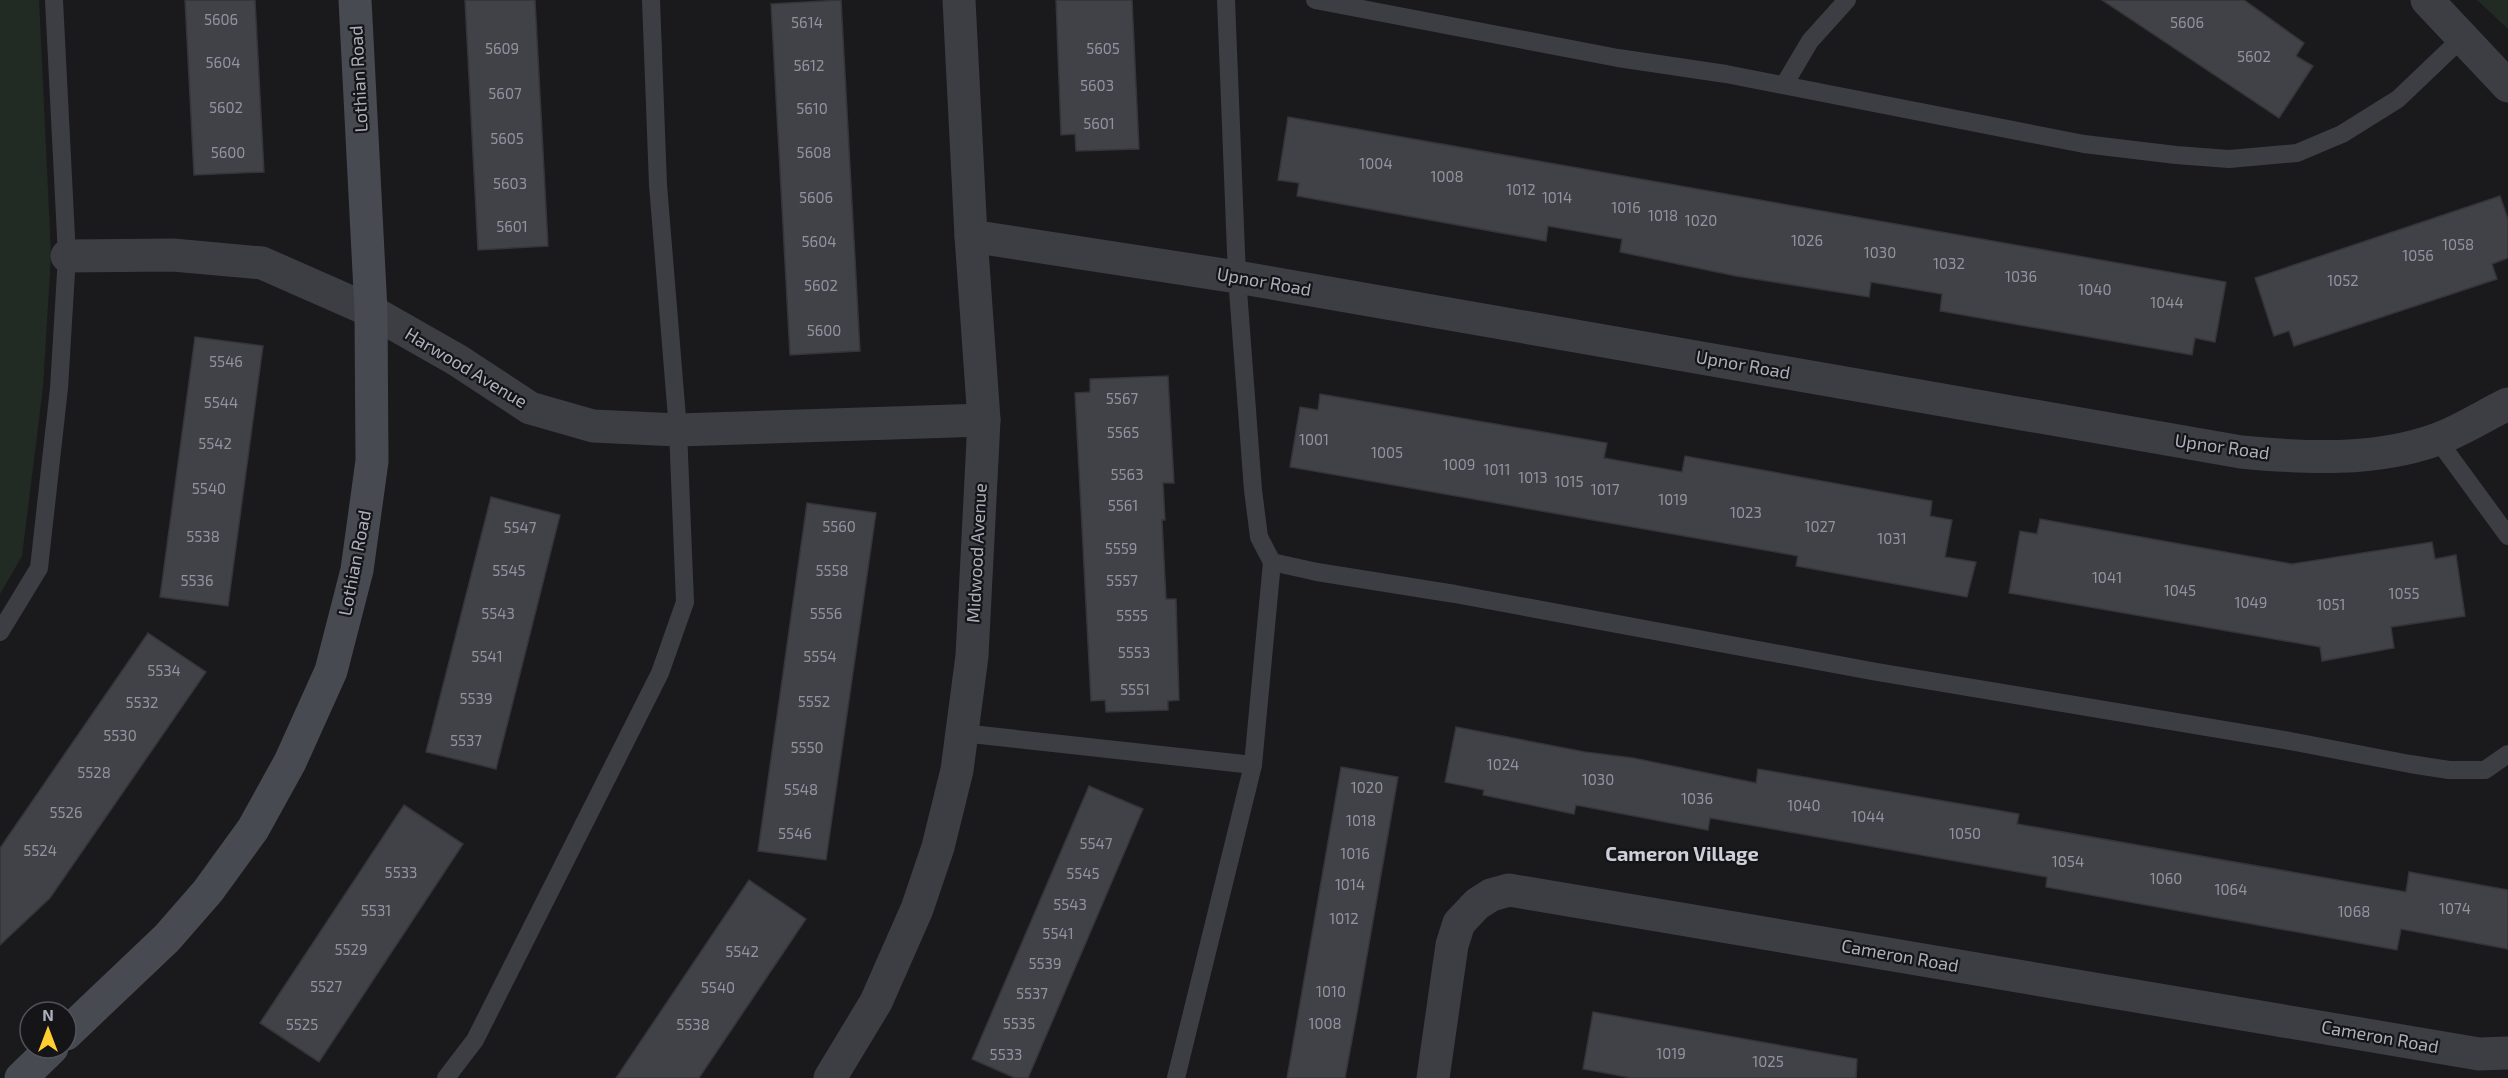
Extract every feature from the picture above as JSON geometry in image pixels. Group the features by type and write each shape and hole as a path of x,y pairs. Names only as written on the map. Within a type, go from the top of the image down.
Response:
{"street":[{"name":"Lothian Road","path":"78,1023 167,938 208,891 253,829 290,762 331,671 357,570 372,460 371,311 355,0"},
{"name":"Midwood Avenue","path":"830,1078 876,1002 917,909 938,847 957,770 972,656 984,420 971,236 959,0"},
{"path":"2427,0 2508,86"},
{"name":"Upnor Road","path":"971,236 1237,277 2241,452 2297,457 2373,454 2437,439 2508,404"},
{"name":"Harwood Avenue","path":"67,256 173,255 262,263 371,311 457,360 530,408 593,426 678,430 984,420"},
{"name":"Cameron Road","path":"1433,1078 1452,945 1459,923 1477,904 1491,895 1509,890 2479,1054 2508,1053"},
{"path":"21,1078 40,1060"}],"lane":[{"path":"0,633 39,568 59,388 67,256 54,0"},
{"path":"446,1078 476,1040 660,673 686,602 678,430 658,185 651,0"},
{"path":"1176,1078 1253,765 1272,562 1259,537 1256,513 1237,277 1226,0"},
{"path":"1315,0 1618,58 1784,85 2084,144 2229,159 2297,153 2342,134 2398,99 2463,37"},
{"path":"1784,85 1810,41 1847,0"},
{"path":"2437,439 2508,536"},
{"path":"1272,562 1865,670 2290,741 2410,765 2449,770 2485,770 2508,754"},
{"path":"962,733 1253,765"}],"shaded area":[{"path":"0,0 39,0 51,255 43,387 22,556 0,594"},
{"path":"2477,0 2508,0 2508,29"}],"building":[{"path":"185,0 255,0 264,172 194,175"},
{"path":"465,0 535,0 548,246 478,250"},
{"path":"841,0 860,351 790,355 771,4"},
{"path":"1056,0 1132,0 1139,149 1076,151 1075,134 1061,135"},
{"path":"2102,0 2244,0 2304,43 2296,56 2313,66 2279,118"},
{"path":"1288,117 2226,282 2215,342 2195,338 2192,355 1940,311 1942,294 1871,282 1869,297 1736,276 1620,252 1622,239 1548,226 1546,241 1297,196 1299,183 1278,180"},
{"path":"2500,196 2508,219 2508,258 2492,264 2497,279 2294,346 2289,331 2274,336 2255,278"},
{"path":"195,337 263,346 228,606 160,597"},
{"path":"1168,376 1174,483 1163,483 1165,520 1162,520 1166,599 1176,599 1179,700 1168,701 1168,710 1106,712 1105,700 1091,701 1075,393 1090,392 1090,379"},
{"path":"1320,394 1607,443 1604,458 1682,472 1685,456 1932,501 1930,516 1952,520 1945,557 1976,562 1967,597 1796,566 1798,556 1290,467 1300,407 1318,410"},
{"path":"491,497 560,515 496,769 426,752"},
{"path":"807,503 876,513 826,860 758,851"},
{"path":"2040,519 2292,564 2432,542 2435,559 2456,555 2465,616 2391,627 2394,648 2322,661 2320,647 2009,593 2020,531 2037,534"},
{"path":"148,633 206,672 50,898 0,945 0,848"},
{"path":"1456,727 1585,752 1633,758 1756,783 1758,769 2002,811 2019,814 2017,824 2406,892 2409,872 2508,890 2508,949 2401,929 2397,950 2046,887 2047,877 1710,818 1708,830 1576,805 1574,814 1483,795 1484,790 1445,782"},
{"path":"1341,767 1398,777 1345,1078 1287,1078"},
{"path":"1089,786 1143,809 1028,1078 1015,1078 972,1059"},
{"path":"404,805 463,844 319,1062 260,1023"},
{"path":"749,880 806,919 699,1078 616,1078"},
{"path":"1593,1012 1857,1059 1856,1078 1632,1078 1583,1069"}],"district":[{"name":"Cameron Village","path":"1682,854"}]}
